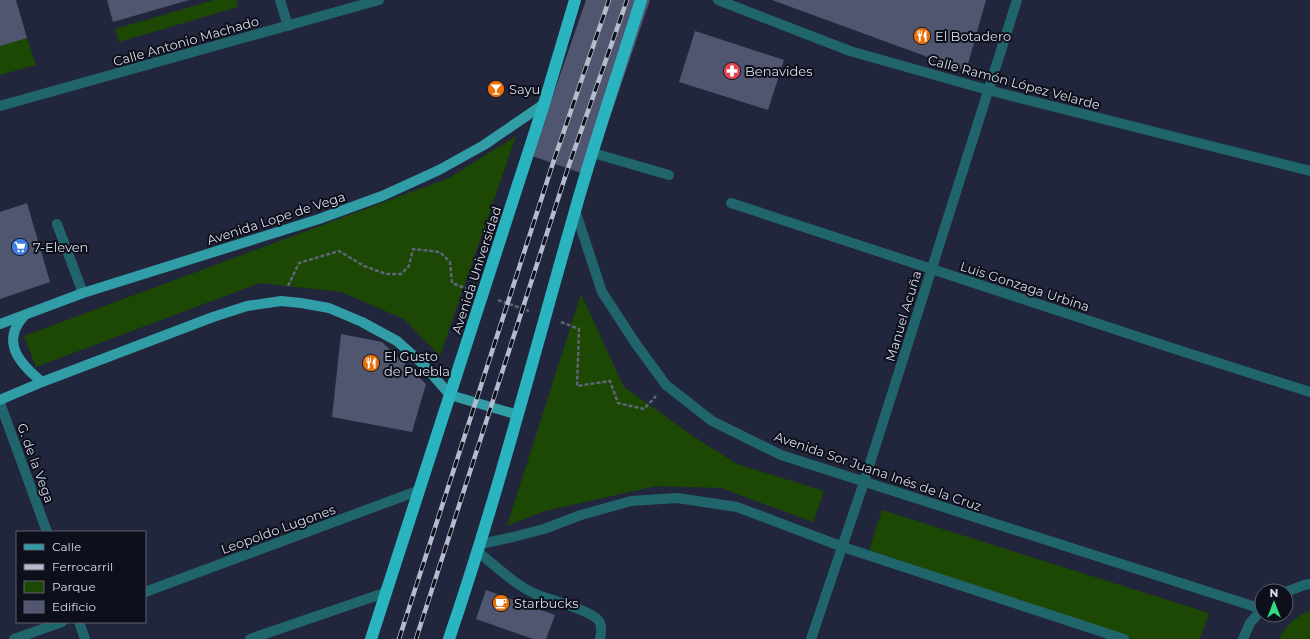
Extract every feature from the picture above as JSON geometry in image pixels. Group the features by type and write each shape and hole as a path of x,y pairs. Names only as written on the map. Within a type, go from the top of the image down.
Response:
{"highway":[{"name":"Avenida Universidad","path":"371,639 544,104 575,0"},
{"path":"449,639 479,548 575,210 641,0"}],"main road":[{"name":"Avenida Lope de Vega","path":"0,324 83,293 319,219 382,196 439,170 484,145 544,104"},
{"path":"0,401 42,382 240,308 281,301 329,308 362,322 397,341 424,366 450,395 518,415"},
{"path":"28,313 16,324 12,335 13,349 18,360 27,370 42,382"}],"street":[{"path":"280,0 288,26"},
{"name":"Calle Antonio Machado","path":"0,106 379,0"},
{"name":"Calle Ramón López Velarde","path":"718,0 850,51 988,90 1310,171"},
{"name":"Manuel Acuña","path":"811,639 864,482 1017,0"},
{"path":"593,152 669,175"},
{"name":"Luis Gonzaga Urbina","path":"731,203 1310,392"},
{"name":"Avenida Sor Juana Inés de la Cruz","path":"575,210 602,292 636,344 666,385 718,425 780,455 1254,606"},
{"path":"57,224 83,293"},
{"name":"G. de la Vega","path":"0,401 47,531"},
{"name":"Leopoldo Lugones","path":"146,592 420,490"},
{"path":"479,548 544,529 581,515 631,501 677,498 736,507 843,546 1124,639"},
{"path":"479,548 525,589 591,614 600,621 602,633 600,639"},
{"path":"1294,589 1310,584"},
{"path":"250,639 387,592"},
{"path":"1243,639 1250,623 1254,618"},
{"path":"14,639 59,623"},
{"path":"79,623 85,639"}],"path":[{"path":"281,301 298,263"}],"green space":[{"path":"214,0 236,0 238,7 119,42 115,29"},
{"path":"27,38 36,65 0,75 0,45"},
{"path":"516,136 440,356 404,319 341,292 260,283 36,367 24,336 449,178"},
{"path":"581,294 624,387 693,436 737,464 824,491 813,522 721,488 656,486 545,511 507,526"},
{"path":"882,510 1209,613 1200,639 1131,639 869,550"},
{"path":"1310,611 1310,639 1279,639 1291,623 1294,623 1294,620"}],"building":[{"path":"0,0 16,0 27,38 0,46"},
{"path":"107,0 189,0 113,22"},
{"path":"586,0 650,0 590,176 532,156"},
{"name":"El Botadero","path":"772,0 986,0 966,71"},
{"name":"Benavides","path":"695,31 784,60 768,110 679,82"},
{"name":"7-Eleven","path":"27,203 50,282 0,299 0,212"},
{"name":"El Gusto de Puebla","path":"341,334 382,342 426,384 412,432 332,417"},
{"name":"Starbucks","path":"486,590 555,615 546,639 533,639 476,619"}],"railway":[{"path":"399,639 553,163 609,0"},
{"path":"416,639 568,168 627,0"}],"place":[{"name":"El Botadero","path":"922,36"},
{"name":"Benavides","path":"732,71"},
{"name":"Sayu","path":"496,89"},
{"name":"7-Eleven","path":"20,247"},
{"name":"El Gusto de Puebla","path":"371,363"},
{"name":"Starbucks","path":"501,603"}]}
